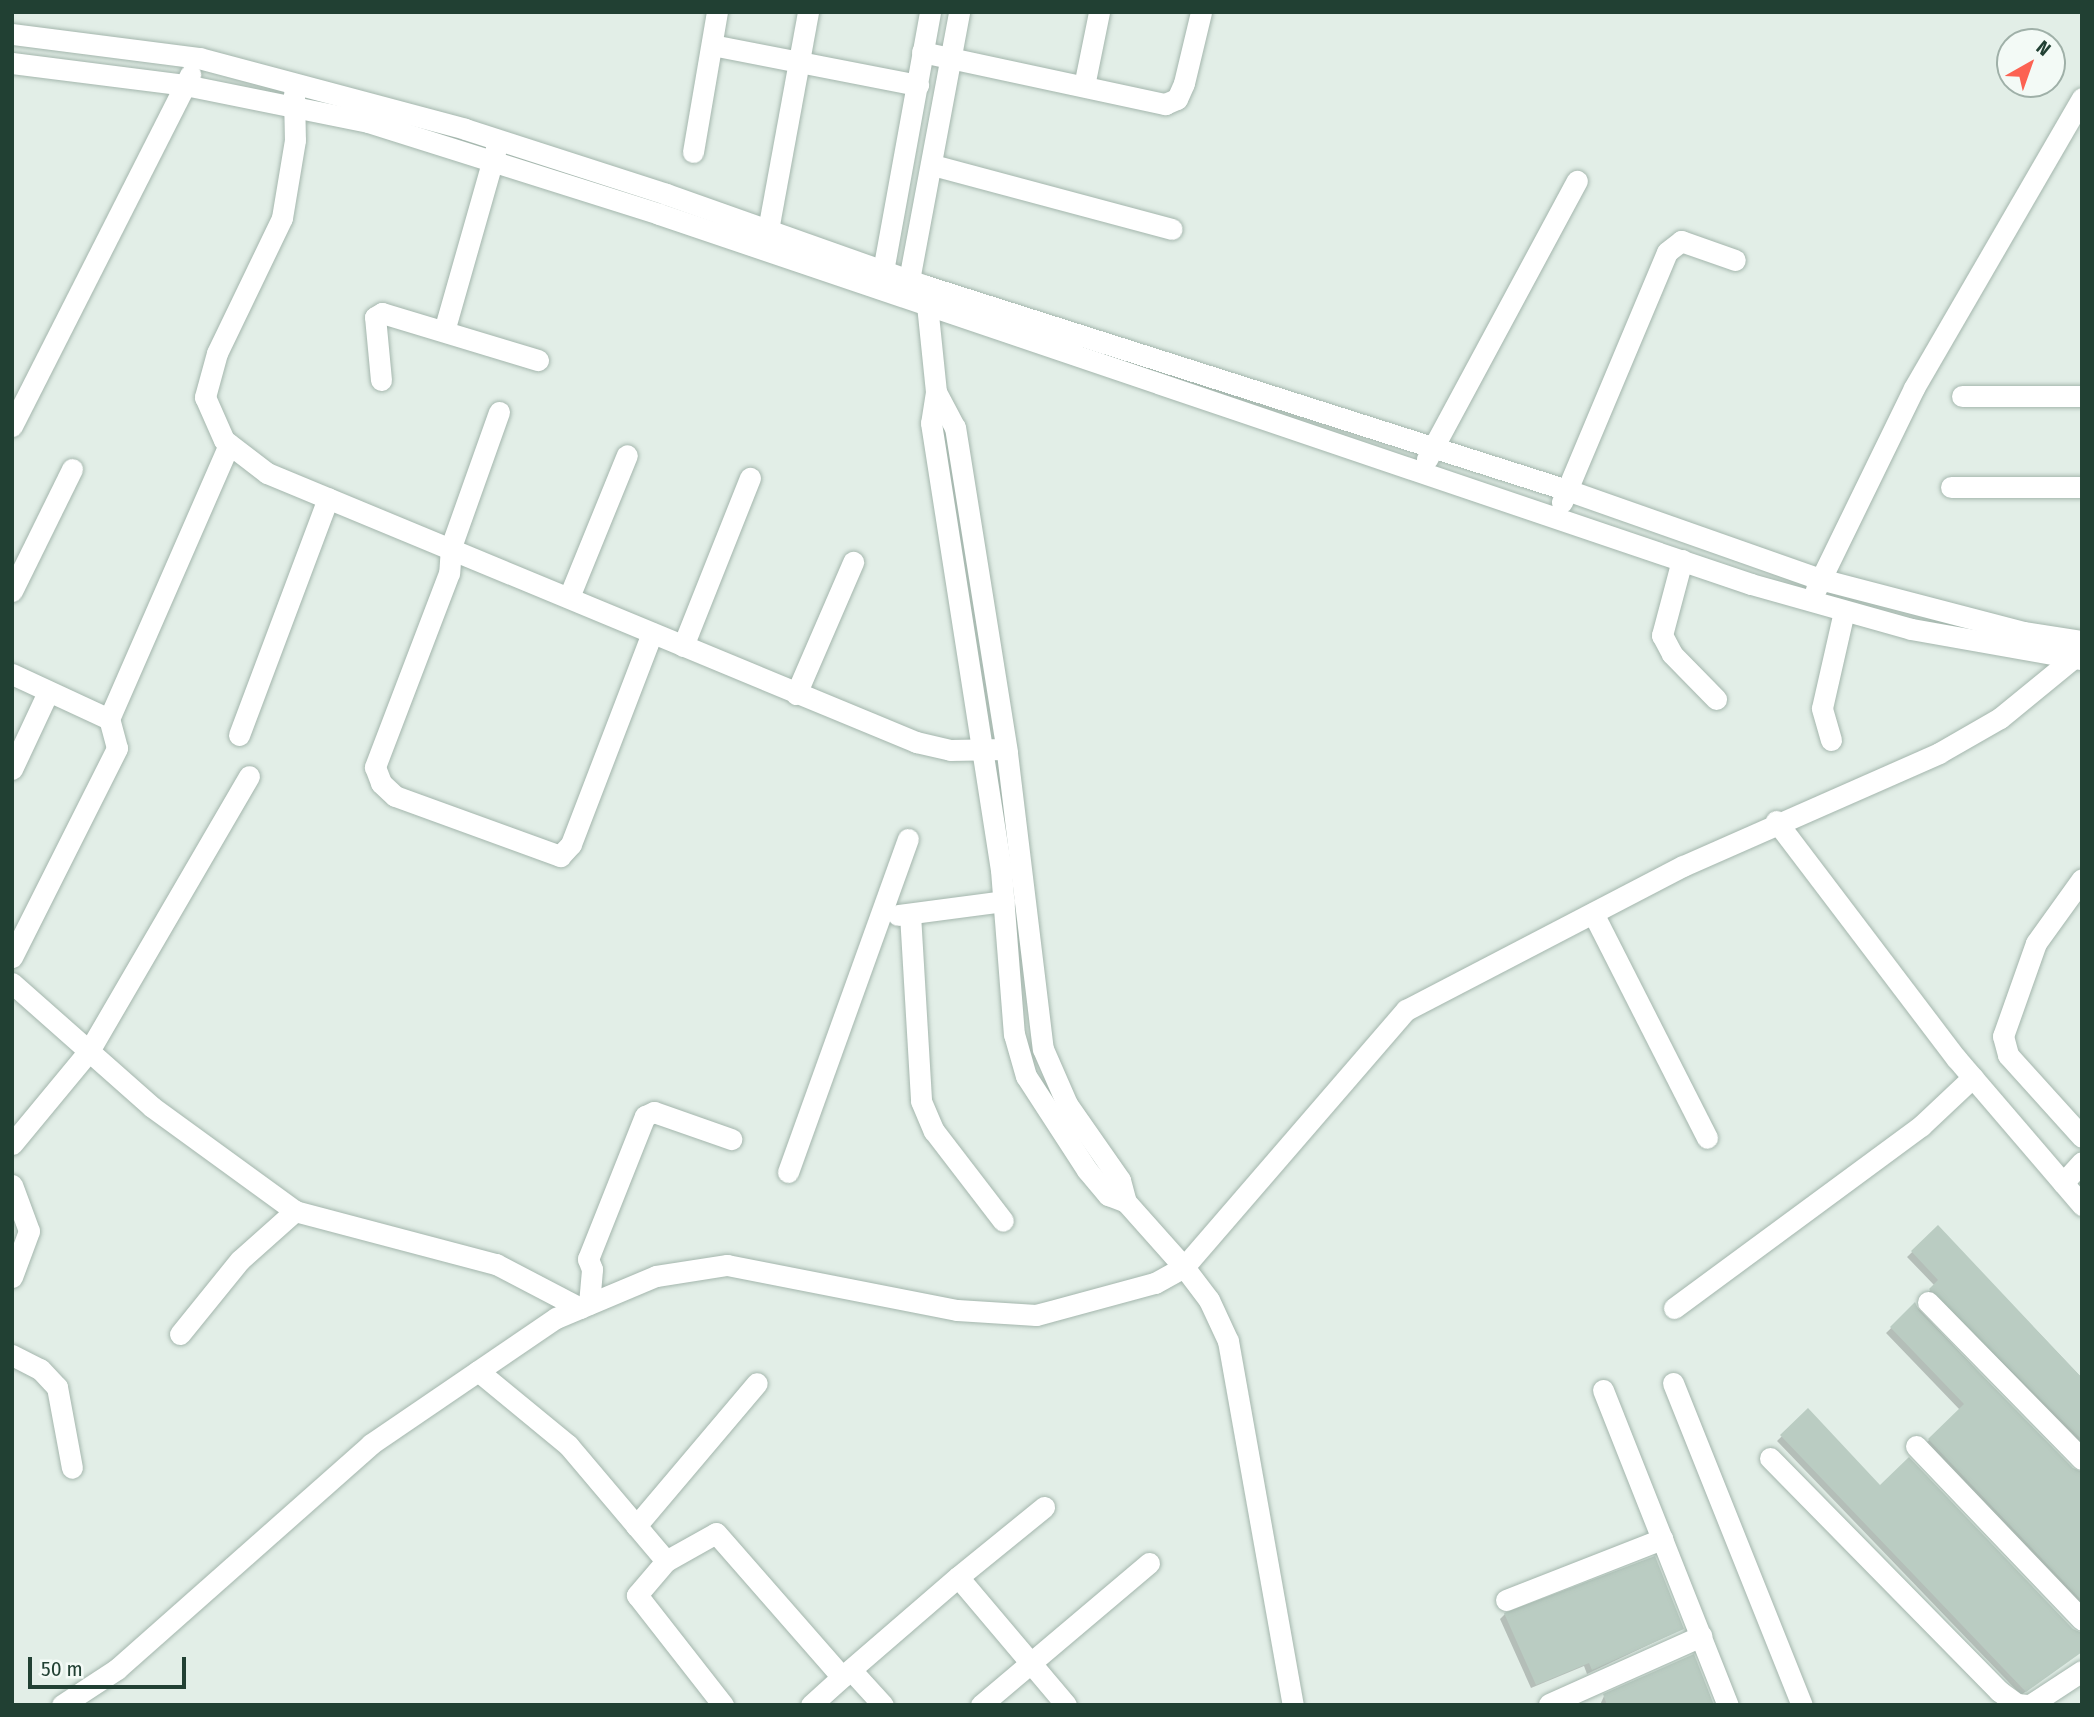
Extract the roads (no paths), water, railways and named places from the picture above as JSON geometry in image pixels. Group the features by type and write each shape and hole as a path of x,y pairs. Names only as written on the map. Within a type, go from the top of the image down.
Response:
{"street":[{"path":"693,152 717,12"},
{"path":"768,230 808,12"},
{"path":"883,271 930,12"},
{"path":"959,12 949,58 933,165 921,291 936,392 931,423 1004,901 1014,1034 1026,1076 1087,1170 1108,1195 1126,1202"},
{"path":"1084,86 1099,12"},
{"path":"922,52 1165,104 1177,99 1201,12"},
{"path":"12,34 199,58 294,81 498,140 883,271 921,291 1419,473 1682,560 1844,611 1924,632 2080,652"},
{"path":"712,45 801,60 918,85"},
{"path":"12,426 199,58"},
{"path":"12,63 186,85 368,122 1433,447 1567,490 1821,579 2023,632 2080,652"},
{"path":"294,81 291,178 282,218 217,353 205,397 229,444 267,472 916,742 983,751 1006,749"},
{"path":"1810,600 1914,388 2082,97"},
{"path":"444,331 498,140"},
{"path":"933,165 1172,229"},
{"path":"1419,473 1577,181"},
{"path":"1556,517 1667,253 1681,241 1735,260"},
{"path":"381,380 377,315 444,331 538,360"},
{"path":"936,392 955,427 1006,749 1043,1049 1067,1104 1120,1180 1126,1202 1184,1267 1209,1300 1228,1340 1293,1705"},
{"path":"1962,396 2082,396"},
{"path":"499,412 451,547 449,573 375,767 381,783 395,796 560,856 571,844 652,633"},
{"path":"12,957 117,748 109,719 229,444"},
{"path":"569,597 627,454"},
{"path":"12,591 72,469"},
{"path":"683,646 750,478"},
{"path":"1951,487 2082,487"},
{"path":"239,735 328,498"},
{"path":"1682,560 1662,635 1672,653 1716,699"},
{"path":"796,694 853,562"},
{"path":"1830,740 1822,708 1844,611"},
{"path":"62,1705 117,1669 372,1444 556,1318 656,1276 727,1265 957,1310 1036,1315 1155,1283 1184,1267 1406,1010 1776,821 1939,753 2000,718 2080,652"},
{"path":"12,674 109,719"},
{"path":"12,769 48,692"},
{"path":"12,1144 89,1051 249,776"},
{"path":"1776,821 1973,1077 2082,1205"},
{"path":"788,1171 908,839"},
{"path":"2082,879 2036,943 2003,1036 2008,1055 2082,1137"},
{"path":"880,918 1004,901"},
{"path":"1592,913 1707,1138"},
{"path":"910,914 921,1101 933,1131 1003,1221"},
{"path":"12,983 152,1107 295,1211 496,1264 585,1306"},
{"path":"1674,1308 1920,1126 1973,1077"},
{"path":"585,1306 592,1269 588,1259 645,1116 654,1112 731,1139"},
{"path":"2063,1183 2082,1162"},
{"path":"12,1185 29,1231 12,1277"},
{"path":"180,1334 240,1260 295,1211"},
{"path":"1928,1302 2082,1459"},
{"path":"12,1355 40,1369 57,1387 72,1468"},
{"path":"478,1371 568,1445 666,1561"},
{"path":"636,1526 757,1383"},
{"path":"1673,1383 1802,1705"},
{"path":"1603,1390 1728,1705"},
{"path":"1916,1446 2082,1620"},
{"path":"1770,1458 1982,1675 2017,1704 2029,1705 2082,1671"},
{"path":"811,1705 958,1577 1044,1507"},
{"path":"723,1705 637,1595 666,1561 716,1533 847,1674 883,1705"},
{"path":"1506,1600 1662,1539"},
{"path":"981,1705 1149,1563"},
{"path":"958,1577 1066,1705"},
{"path":"1549,1703 1701,1636"}]}
